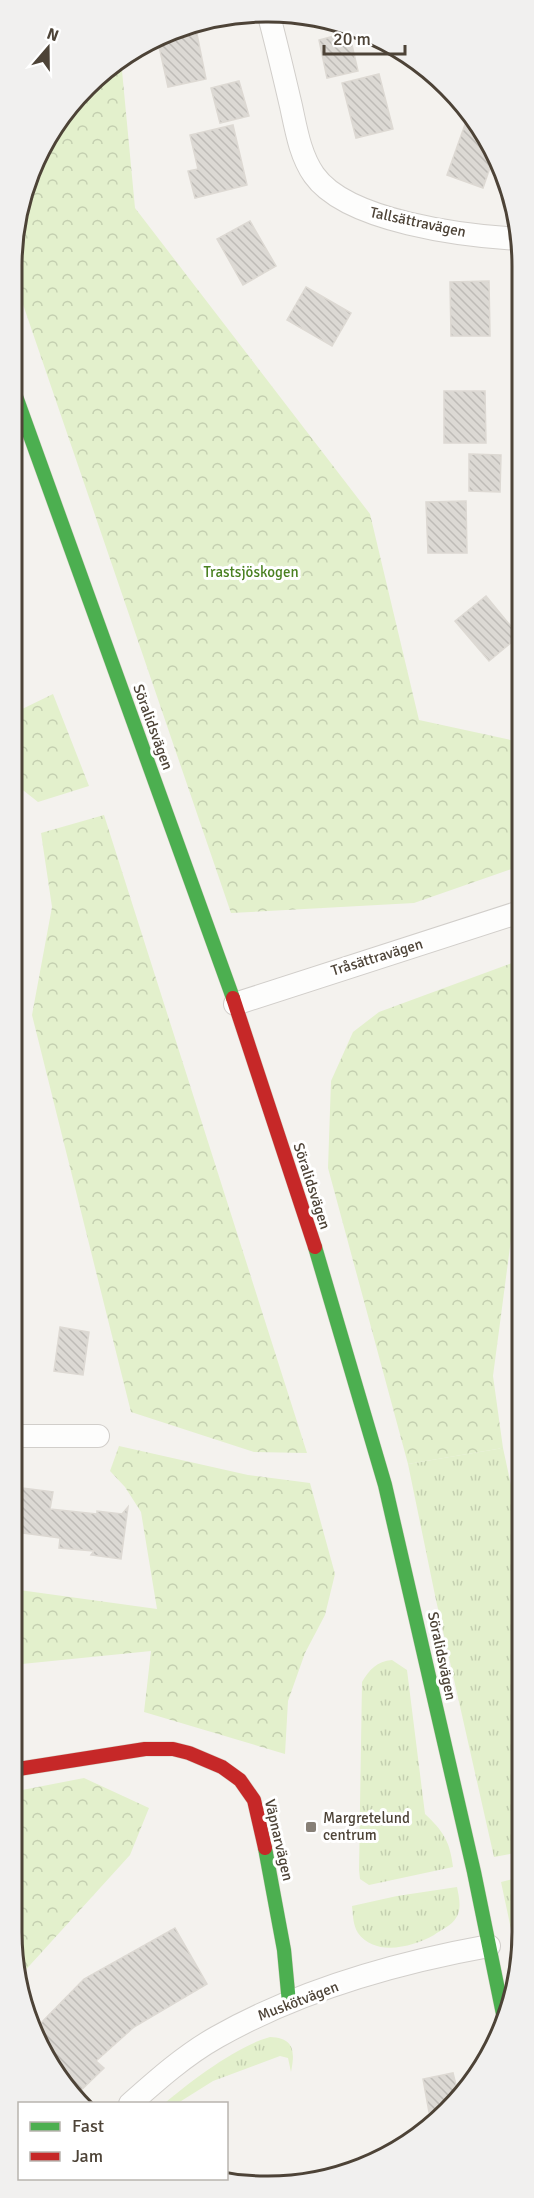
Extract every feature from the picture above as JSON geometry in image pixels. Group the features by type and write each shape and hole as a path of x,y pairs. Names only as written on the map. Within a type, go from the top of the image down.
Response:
{"street":[{"name":"Tallsättravägen","path":"271,22 301,147 314,176 337,198 376,216 429,227 509,238"},
{"name":"Söralidsvägen","path":"22,414 235,1004 323,1271 385,1485 474,1872 501,2003"},
{"name":"Tråsättravägen","path":"235,1004 512,915"},
{"path":"22,1436 98,1436"},
{"name":"Väpnarvägen","path":"22,1768 145,1749 173,1749 222,1767 240,1780 254,1800 269,1864 284,1950 289,2003"},
{"name":"Muskötvägen","path":"131,2102 188,2056 259,2015 375,1972 441,1955 489,1946"}],"green space":[{"name":"Trastsjöskogen","path":"122,70 135,208 370,514 419,720 512,740 512,869 414,903 231,913 22,301 22,267 27,219 41,173 55,145 73,118 94,94"},
{"path":"53,694 89,786 38,802 22,789 22,709"},
{"path":"104,815 307,1453 254,1452 131,1412 32,1015 52,907 41,833"},
{"path":"512,963 512,1232 493,1376 503,1448 408,1464 328,1168 331,1081 353,1032 379,1012"},
{"path":"119,1446 248,1475 310,1483 335,1574 325,1615 305,1653 288,1701 285,1754 144,1712 151,1651 22,1664 22,1590 157,1609 141,1512 125,1487 110,1471"},
{"path":"503,1448 512,1490 512,1854 494,1857 408,1464"},
{"path":"392,1660 407,1670 425,1814 445,1837 453,1867 369,1885 360,1879 359,1870 362,1682 374,1667"},
{"path":"84,1778 149,1808 130,1855 26,1970 22,1931 22,1790"},
{"path":"512,1879 512,1929 511,1929 501,1882"},
{"path":"457,1887 459,1907 456,1918 434,1935 416,1943 394,1948 374,1945 365,1940 356,1930 352,1906 397,1896"},
{"path":"270,2037 289,2043 293,2052 291,2072 288,2058 280,2056 213,2081 180,2102 166,2102 229,2056"}],"building":[{"path":"197,33 206,79 168,87 159,48"},
{"path":"342,34 350,37 358,71 327,78 319,40"},
{"path":"379,74 393,129 356,138 342,83"},
{"path":"239,81 249,116 220,123 211,88"},
{"path":"465,124 490,167 483,188 447,175"},
{"path":"233,125 247,185 195,198 188,171 198,169 190,135"},
{"path":"250,221 276,266 243,285 217,239"},
{"path":"489,281 490,336 451,336 450,282"},
{"path":"306,287 351,313 332,346 287,320"},
{"path":"444,391 485,391 486,443 444,443"},
{"path":"469,454 501,455 500,492 469,491"},
{"path":"466,501 467,553 428,553 426,502"},
{"path":"486,596 512,628 512,642 489,661 455,621"},
{"path":"60,1327 89,1332 83,1375 54,1371"},
{"path":"22,1488 53,1492 50,1509 122,1514 128,1507 121,1559 91,1555 94,1551 59,1548 60,1538 22,1533"},
{"path":"175,1928 207,1984 134,2027 96,2061 104,2068 81,2090 55,2053 40,2023 84,1979"},
{"path":"453,2073 456,2086 440,2104 429,2112 423,2079"}],"traffic: fast":[{"path":"22,413 233,998"},
{"path":"315,1247 385,1485 474,1872 501,2003"},
{"path":"265,1848 284,1950 289,2003"}],"traffic: jam":[{"path":"233,998 315,1247"},
{"path":"22,1768 145,1749 173,1749 189,1753 222,1767 240,1780 254,1800 265,1848"}],"place":[{"name":"Margretelund centrum","path":"311,1827"}]}
